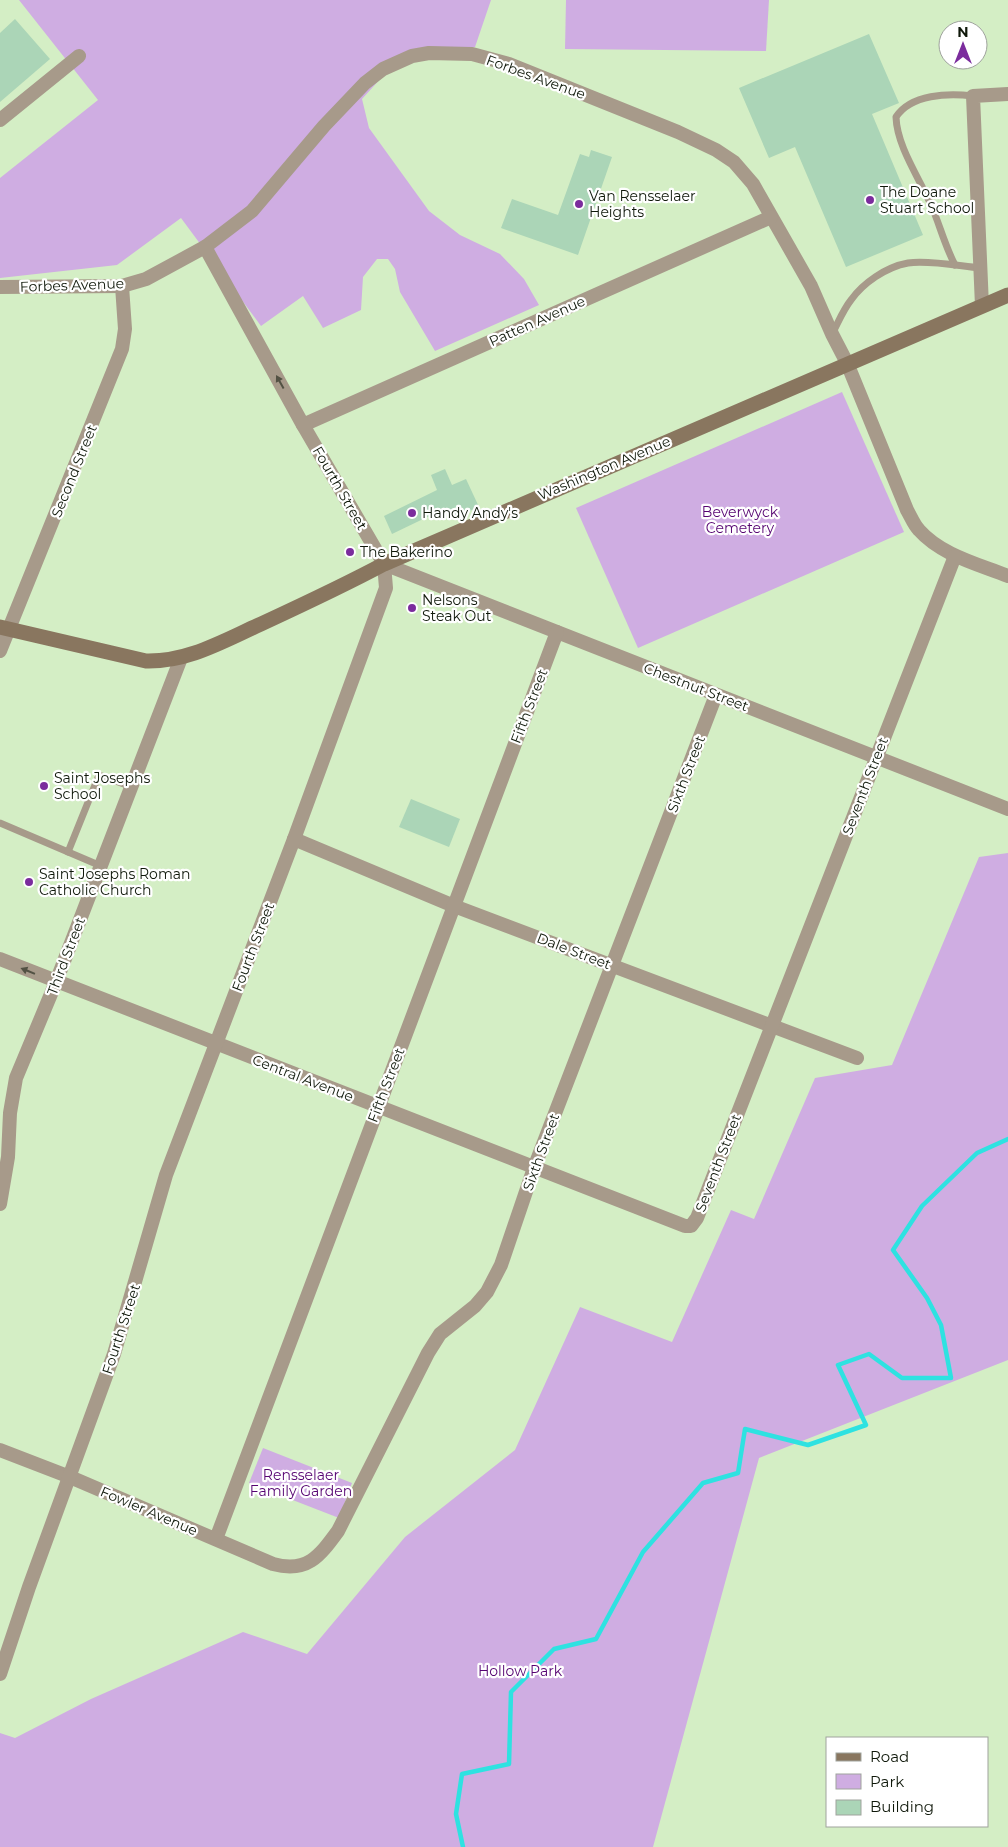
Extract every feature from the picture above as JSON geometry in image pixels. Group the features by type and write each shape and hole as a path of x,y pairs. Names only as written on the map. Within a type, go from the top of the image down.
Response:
{"street":[{"name":"Forbes Avenue","path":"0,287 122,286 146,279 205,247 252,211 324,126 365,82 383,69 412,56 442,52 472,54 510,64 678,132 716,150 734,162 753,184 811,286 847,364"},
{"path":"0,120 79,56"},
{"path":"982,306 973,96 1008,94"},
{"name":"Patten Avenue","path":"303,425 771,217"},
{"name":"Fourth Street","path":"0,1674 29,1587 114,1354 166,1175 294,839 384,598 386,588 384,564 303,425 205,247"},
{"name":"Second Street","path":"0,651 4,628 81,454 122,349 125,329 122,286"},
{"name":"Washington Avenue","path":"4,628 146,661 181,658 327,594 384,564 1008,294"},
{"path":"847,364 907,510 918,529 935,545 955,556 1008,576"},
{"name":"Seventh Street","path":"691,1226 696,1218 955,556"},
{"name":"Chestnut Street","path":"384,564 1008,810"},
{"name":"Fifth Street","path":"216,1539 557,632"},
{"name":"Third Street","path":"0,1204 8,1156 10,1113 16,1078 56,982 181,658"},
{"name":"Sixth Street","path":"299,1567 315,1558 338,1531 428,1352 440,1334 475,1306 487,1292 501,1265 534,1168 716,695"},
{"name":"Dale Street","path":"294,839 454,906 857,1058"},
{"name":"Central Avenue","path":"0,959 534,1168 685,1226 691,1226"},
{"name":"Fowler Avenue","path":"0,1450 70,1477 273,1564 299,1567"}],"lane":[{"path":"955,265 948,251 932,205 899,137 896,117 900,110 913,102 934,96 957,94 973,96"},
{"path":"832,334 850,301 865,285 885,272 907,263 980,268"},
{"path":"68,852 99,775 132,786"},
{"path":"0,823 100,866"}],"green space":[{"path":"19,0 491,0 475,47 429,53 383,76 362,99 369,128 429,211 460,235 500,254 524,279 539,305 435,351 400,292 395,269 388,259 377,259 363,277 361,310 323,328 303,296 261,326 181,218 117,265 0,278 0,178 98,100"},
{"path":"566,0 769,0 766,51 565,49"},
{"name":"Beverwyck Cemetery","path":"842,392 904,532 638,648 576,508"},
{"name":"Hollow Park","path":"1008,853 1008,1360 759,1458 653,1847 0,1847 0,1733 15,1738 91,1699 243,1632 307,1654 405,1537 515,1450 580,1307 672,1342 731,1210 754,1219 815,1078 892,1065 979,857"},
{"name":"Rensselaer Family Garden","path":"263,1448 352,1483 339,1518 249,1483"}],"building":[{"path":"15,19 50,59 0,102 0,33"},
{"name":"The Doane Stuart School","path":"869,34 899,103 872,114 923,235 846,267 795,147 769,158 739,88"},
{"name":"Van Rensselaer Heights","path":"591,150 612,157 578,255 501,228 512,199 558,215 580,154 589,157"},
{"path":"445,469 452,485 466,479 479,507 451,519 446,508 392,534 384,516 437,490 431,475"},
{"path":"411,799 460,819 449,847 399,827"}],"waterway":[{"path":"463,1847 456,1814 462,1774 509,1764 511,1692 554,1649 596,1639 643,1552 703,1483 738,1473 745,1429 808,1445 866,1425 838,1365 869,1354 902,1378 951,1378 941,1325 927,1298 893,1250 922,1206 977,1153 1008,1139"}],"place":[{"name":"The Doane Stuart School","path":"870,200"},
{"name":"Van Rensselaer Heights","path":"579,204"},
{"name":"Handy Andy's","path":"412,513"},
{"name":"The Bakerino","path":"350,552"},
{"name":"Nelsons Steak Out","path":"412,608"},
{"name":"Saint Josephs School","path":"44,786"},
{"name":"Saint Josephs Roman Catholic Church","path":"29,882"}]}
